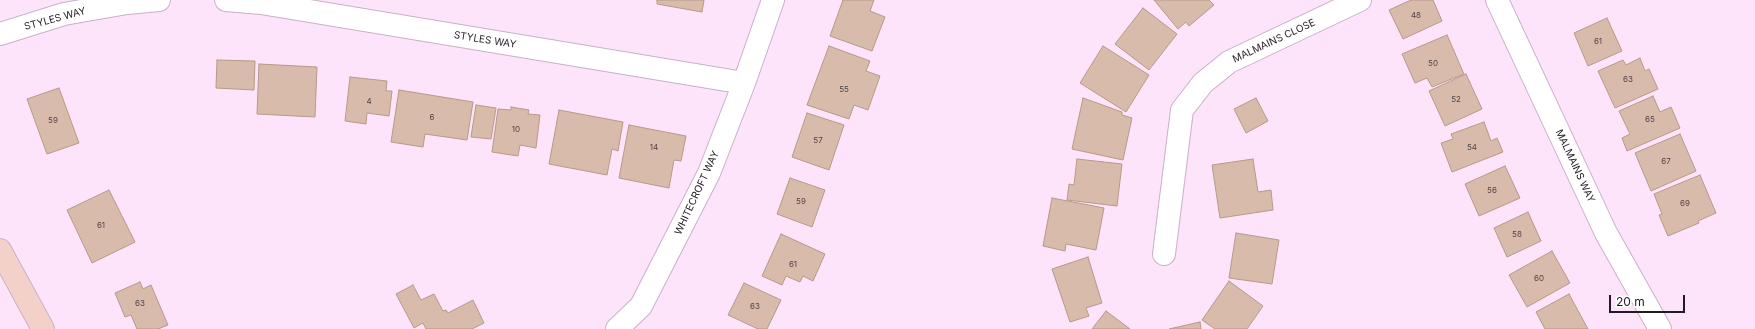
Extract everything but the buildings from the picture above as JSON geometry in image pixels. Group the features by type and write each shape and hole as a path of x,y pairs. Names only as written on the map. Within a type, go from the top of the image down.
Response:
{"street":[{"name":"STYLES WAY","path":"0,34 64,14 127,3 159,0"},
{"name":"STYLES WAY","path":"226,0 262,3 744,83"},
{"name":"WHITECROFT WAY","path":"617,329 641,306 709,173 744,83 773,0"},
{"name":"MALMAINS CLOSE","path":"1164,254 1182,110 1190,99 1203,83 1229,62 1360,0"},
{"name":"MALMAINS WAY","path":"1497,0 1606,233 1660,329"},
{"path":"0,250 43,329"}]}
